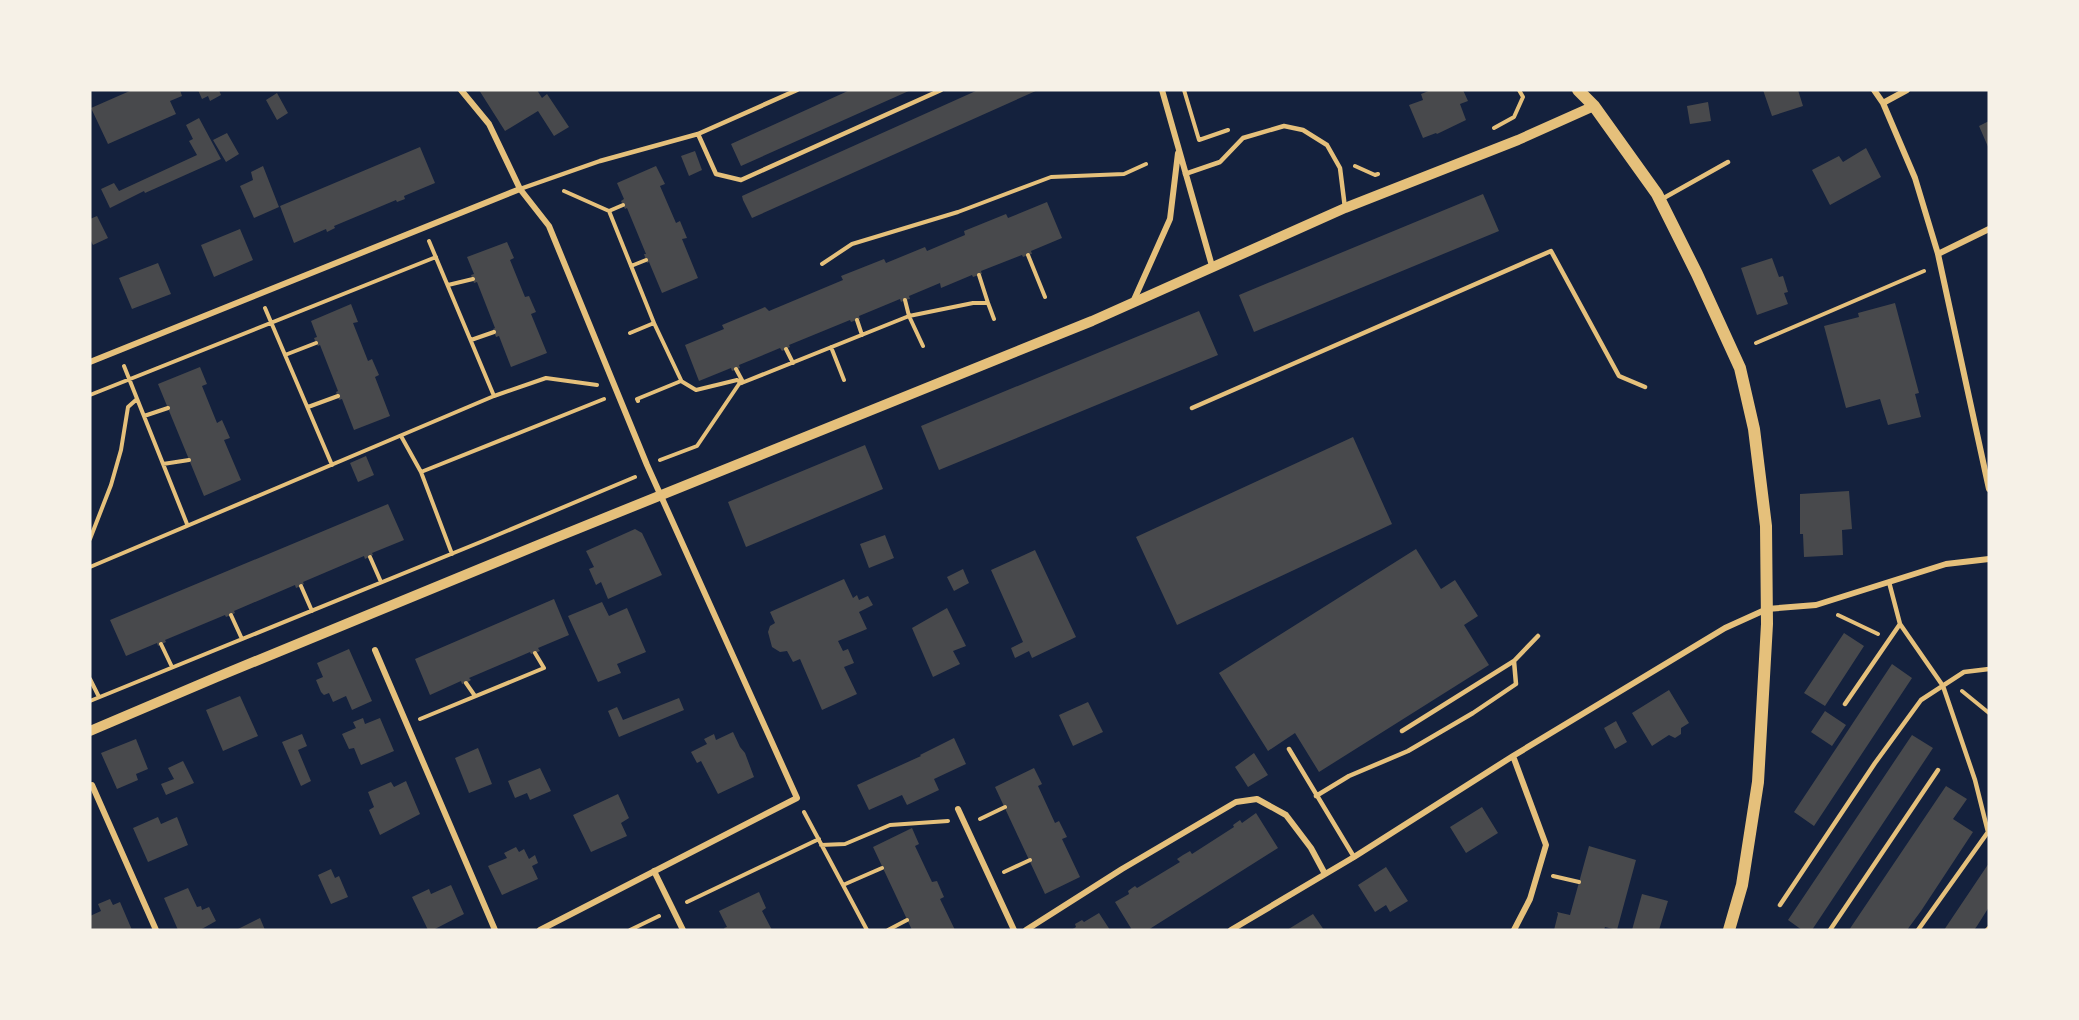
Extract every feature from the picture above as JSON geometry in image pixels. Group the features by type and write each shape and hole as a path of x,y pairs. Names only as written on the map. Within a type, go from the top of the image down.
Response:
{"main road":[{"path":"1578,90 1594,106 1660,200 1740,368 1754,429 1765,515 1767,609 1758,782 1742,885 1729,930"}],"street":[{"path":"460,90 489,124 520,189 549,226 661,496 797,798 540,930"},
{"path":"1162,90 1212,266"},
{"path":"1874,90 1883,103 1915,178 1938,254 1989,489"},
{"path":"1883,103 1907,90"},
{"path":"90,731 217,676 988,364 1345,208 1518,140 1594,106"},
{"path":"1133,302 1170,219 1178,149"},
{"path":"90,362 520,189"},
{"path":"1938,254 1989,229"},
{"path":"1233,929 1725,628 1767,609 1816,605 1946,564 1989,559"},
{"path":"375,650 495,930"},
{"path":"1513,756 1546,845 1530,899 1514,930"},
{"path":"92,785 156,930"},
{"path":"1026,930 1122,869 1236,802 1257,799 1286,815 1311,848 1325,874"},
{"path":"958,809 1014,930"},
{"path":"654,871 683,930"}],"lane":[{"path":"520,189 600,161 698,134 797,90"},
{"path":"698,134 716,174 741,180 941,90"},
{"path":"1185,174 1220,162 1243,138 1284,126 1303,130 1327,145 1340,168 1345,208"},
{"path":"1660,200 1728,162"},
{"path":"1192,408 1551,251 1619,376 1645,387"},
{"path":"1890,582 1900,624 1943,686 1976,780 1988,832 1918,930"},
{"path":"1845,704 1900,624"},
{"path":"1402,731 1514,661 1538,636"},
{"path":"1316,796 1349,776 1408,751 1473,713 1516,684 1514,661"},
{"path":"1780,905 1921,700 1964,672 1989,669"},
{"path":"1289,749 1353,857"},
{"path":"1830,930 1938,770"}],"path":[{"path":"1184,90 1199,140"},
{"path":"1485,132 1514,117 1523,97 1519,90"},
{"path":"822,264 852,244 958,212 1051,177 1124,174 1146,164"},
{"path":"539,183 567,192 609,211 654,323 681,381 696,390 737,380 743,383"},
{"path":"609,211 623,206"},
{"path":"1028,255 1045,297"},
{"path":"90,395 436,257 494,396"},
{"path":"631,266 646,260"},
{"path":"1756,343 1924,271"},
{"path":"978,275 994,319"},
{"path":"448,285 473,279"},
{"path":"905,300 909,316 923,346"},
{"path":"648,465 697,446 739,384 909,316 973,303 988,303"},
{"path":"857,320 862,335"},
{"path":"630,333 654,323"},
{"path":"271,324 332,465"},
{"path":"471,340 494,332"},
{"path":"285,355 316,343"},
{"path":"831,347 844,380"},
{"path":"786,349 793,363"},
{"path":"736,369 743,383"},
{"path":"90,567 494,396 546,378 597,385"},
{"path":"129,379 187,524"},
{"path":"641,409 637,399 681,381"},
{"path":"421,472 618,394"},
{"path":"308,407 338,396"},
{"path":"90,540 111,485 121,450 128,407 137,399"},
{"path":"144,416 168,408"},
{"path":"401,436 421,472 452,554"},
{"path":"657,450 661,460"},
{"path":"163,464 189,460"},
{"path":"90,701 635,478"},
{"path":"370,557 381,582"},
{"path":"300,586 312,611"},
{"path":"1816,605 1890,639"},
{"path":"231,615 242,639"},
{"path":"161,644 172,667"},
{"path":"408,724 544,668 535,653"},
{"path":"90,679 99,697"},
{"path":"1950,681 1989,713"},
{"path":"466,683 475,696"},
{"path":"797,798 867,930"},
{"path":"820,845 845,844 890,825 964,823 1005,807"},
{"path":"630,930 819,839"},
{"path":"990,878 1030,860"},
{"path":"843,885 882,868"},
{"path":"1537,873 1578,882"},
{"path":"888,930 907,920"}],"building":[{"path":"132,90 180,90 182,96 170,101 176,114 108,144 91,108"},
{"path":"198,90 219,90 221,95 210,101 208,96 202,99"},
{"path":"479,90 537,90 542,98 547,94 569,127 554,136 538,111 505,131"},
{"path":"850,90 911,90 741,166 731,144"},
{"path":"978,90 1038,90 752,218 742,196"},
{"path":"1431,90 1463,90 1468,101 1460,104 1466,120 1423,138 1409,105 1423,100 1421,94"},
{"path":"1763,90 1798,90 1803,106 1772,116"},
{"path":"277,93 288,113 277,120 266,100"},
{"path":"1708,102 1711,121 1690,124 1687,106"},
{"path":"199,118 221,159 145,193 144,191 110,208 101,189 114,183 119,191 197,155 189,141 193,139 186,125"},
{"path":"1989,121 1989,149 1979,126"},
{"path":"227,133 239,154 226,162 213,140"},
{"path":"420,147 435,183 404,196 405,199 397,202 396,200 334,226 335,228 327,232 326,229 294,243 280,206"},
{"path":"1866,148 1881,177 1830,205 1812,170 1839,156 1843,162"},
{"path":"695,151 702,170 689,176 681,156"},
{"path":"263,166 279,207 254,218 240,186 253,180 251,172"},
{"path":"656,166 665,184 660,186 676,223 680,221 687,238 682,239 698,278 662,293 649,262 647,263 644,254 646,254 627,208 625,209 621,201 624,199 617,183"},
{"path":"1483,194 1499,231 1254,332 1239,295"},
{"path":"1047,202 1062,238 1031,251 1032,254 1023,257 1022,255 981,271 982,274 973,277 972,275 941,288 940,283 909,296 910,299 901,302 900,299 859,316 860,319 851,322 850,320 789,345 790,347 782,351 780,348 739,365 740,368 732,371 731,368 699,381 685,345 724,329 722,325 765,307 769,311 843,280 841,276 884,259 886,263 925,247 927,251 965,235 964,231 1006,214 1008,218"},
{"path":"97,216 108,238 93,245 90,239 90,219"},
{"path":"240,229 253,260 214,277 201,245"},
{"path":"507,242 514,258 510,260 525,297 529,296 536,312 531,314 547,353 511,367 499,336 496,337 493,329 495,328 477,282 474,283 471,275 474,274 467,257"},
{"path":"1772,258 1779,277 1783,276 1788,292 1784,293 1788,304 1757,315 1741,268"},
{"path":"158,263 171,294 132,309 119,278"},
{"path":"1895,303 1919,393 1915,394 1921,417 1888,425 1880,399 1846,408 1824,326 1859,317 1858,313"},
{"path":"351,304 358,322 353,323 368,361 372,359 379,375 375,377 390,416 354,430 342,399 339,400 336,392 338,391 320,345 318,346 314,338 317,337 311,321"},
{"path":"1199,311 1218,355 939,470 921,426"},
{"path":"200,367 207,384 202,386 217,423 222,420 230,438 224,440 241,480 204,496 158,384"},
{"path":"1353,437 1392,524 1177,625 1136,537"},
{"path":"865,445 883,489 746,547 728,502"},
{"path":"366,456 374,475 358,482 350,463"},
{"path":"1849,491 1852,529 1842,530 1843,555 1804,557 1803,534 1800,534 1800,494"},
{"path":"388,504 404,540 372,553 373,555 365,559 364,556 303,582 301,586 296,588 295,585 234,611 235,613 231,615 226,617 225,615 165,640 166,642 158,646 157,643 126,656 110,620"},
{"path":"635,529 642,533 662,575 608,599 601,582 596,585 589,569 594,567 586,551"},
{"path":"885,535 894,558 869,568 860,544"},
{"path":"1416,549 1441,589 1455,580 1478,616 1464,625 1489,665 1319,772 1295,733 1268,751 1219,673"},
{"path":"1035,550 1076,637 1032,658 1029,651 1015,658 1011,648 1023,642 991,570"},
{"path":"963,569 969,583 954,591 947,577"},
{"path":"844,579 853,598 857,595 859,600 868,596 873,605 859,612 867,629 838,641 843,651 848,649 854,663 844,667 857,694 822,710 800,659 793,662 787,651 780,652 772,647 768,632 770,626 775,623 770,612"},
{"path":"554,599 569,635 538,648 540,651 531,654 530,652 469,678 471,680 466,683 462,684 461,681 430,695 415,659"},
{"path":"602,602 609,616 627,608 646,652 617,664 621,673 598,682 568,616"},
{"path":"947,608 966,646 953,651 960,664 933,677 912,628"},
{"path":"1844,633 1864,646 1825,706 1804,693"},
{"path":"349,649 372,701 352,710 346,696 333,702 329,693 324,695 321,692 316,680 323,677 317,663"},
{"path":"1892,664 1912,678 1814,826 1794,812"},
{"path":"1669,690 1689,723 1681,728 1681,734 1675,738 1669,735 1652,746 1632,713"},
{"path":"240,696 258,736 223,751 206,710"},
{"path":"679,698 684,710 619,737 608,711 617,707 623,720"},
{"path":"1088,702 1103,732 1073,746 1059,715"},
{"path":"1825,711 1846,725 1832,746 1811,732"},
{"path":"363,718 365,724 380,718 394,751 361,765 354,748 349,749 342,734 356,728 353,722"},
{"path":"1616,721 1627,742 1615,749 1604,728"},
{"path":"733,732 745,753 754,777 718,794 701,761 697,763 691,752 707,744 704,739 714,734 716,740"},
{"path":"302,734 307,746 298,750 311,781 301,786 282,742"},
{"path":"1912,735 1933,748 1812,930 1802,930 1788,920"},
{"path":"954,738 966,764 934,779 939,790 907,805 902,795 869,810 857,785 921,756"},
{"path":"136,739 148,769 136,774 138,780 117,789 101,753"},
{"path":"478,748 492,784 469,793 455,758"},
{"path":"1254,753 1268,775 1248,787 1235,767"},
{"path":"183,761 194,783 166,795 161,784 174,779 168,768"},
{"path":"540,768 551,791 530,800 527,793 515,798 508,781"},
{"path":"1034,768 1042,784 1038,786 1055,823 1059,821 1067,837 1062,839 1080,877 1045,894 995,787"},
{"path":"406,781 420,814 380,835 369,810 374,807 368,792 391,782 394,787"},
{"path":"1946,786 1967,799 1953,819 1973,832 1921,911 1907,930 1849,930"},
{"path":"618,794 629,818 621,823 627,836 591,852 573,815"},
{"path":"1482,807 1498,833 1466,853 1450,827"},
{"path":"1256,813 1278,848 1148,930 1132,930 1115,902 1129,894 1128,891 1135,886 1137,888 1180,862 1177,859 1183,855 1190,851 1192,854 1234,827 1233,825 1240,820 1242,823"},
{"path":"158,817 161,824 177,817 188,845 148,862 133,828"},
{"path":"912,828 919,844 915,846 932,882 937,881 944,897 940,899 955,930 912,930 873,847"},
{"path":"1589,846 1636,860 1617,930 1605,927 1604,930 1554,930 1557,912 1570,915"},
{"path":"516,847 519,852 524,849 529,859 535,855 538,863 532,866 538,879 502,895 488,866 507,858 504,853"},
{"path":"1989,863 1989,907 1977,926 1974,930 1944,930"},
{"path":"1386,867 1408,901 1390,912 1386,905 1375,912 1358,885"},
{"path":"331,869 335,878 339,876 348,897 331,904 318,875"},
{"path":"451,885 464,914 433,930 428,930 412,897 429,889 431,894"},
{"path":"188,888 197,907 201,906 202,910 209,907 216,921 200,930 178,930 164,898"},
{"path":"759,892 766,908 762,911 772,930 725,930 724,928 727,927 719,911"},
{"path":"1642,894 1668,901 1659,930 1632,930"},
{"path":"110,899 113,905 120,902 132,930 90,930 90,916 101,911 98,904"},
{"path":"1099,913 1110,930 1071,930 1076,927 1075,924 1082,920 1084,922"},
{"path":"1313,914 1324,930 1287,930"},
{"path":"260,918 265,930 236,930"}]}
